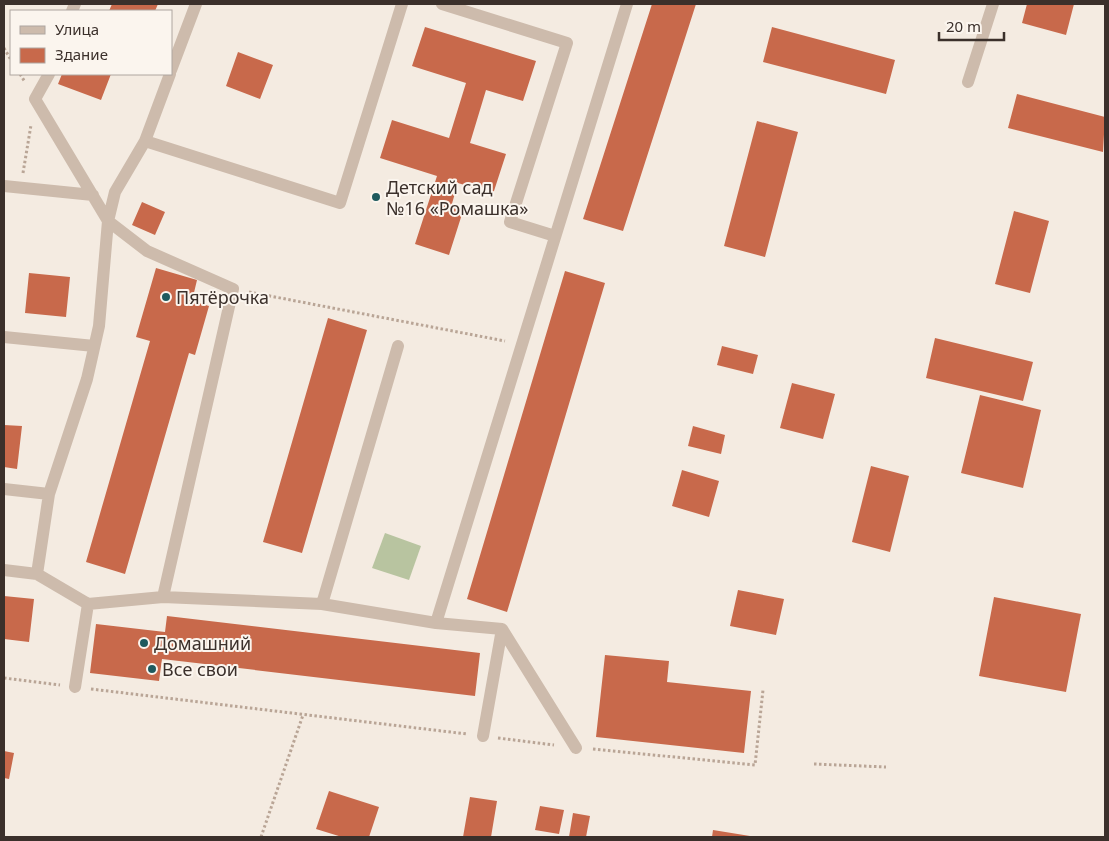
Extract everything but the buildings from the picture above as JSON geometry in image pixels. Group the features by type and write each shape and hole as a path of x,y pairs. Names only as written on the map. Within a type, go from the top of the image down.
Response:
{"lane":[{"path":"172,67 196,4"},
{"path":"144,141 340,203 402,4"},
{"path":"442,4 567,43 510,222 555,236"},
{"path":"436,623 627,4"},
{"path":"968,82 993,4"},
{"path":"47,75 35,99 108,221 147,251 234,289 162,597"},
{"path":"37,574 49,494 86,379 99,326 108,221 115,192 144,141 170,75"},
{"path":"4,186 93,195"},
{"path":"4,337 94,346"},
{"path":"322,604 398,346"},
{"path":"4,489 49,494"},
{"path":"4,570 37,574 88,604 162,597 322,604 436,623 502,629"},
{"path":"74,687 88,604"},
{"path":"483,736 502,629"},
{"path":"502,629 576,748"}],"path":[{"path":"20,188 35,99"},
{"path":"234,289 521,344"},
{"path":"4,678 302,716 576,748 754,765 763,690"},
{"path":"261,837 302,716"},
{"path":"814,764 886,767"}],"green space":[{"path":"385,533 421,546 409,580 372,568"}],"place":[{"name":"Детский сад №16 «Ромашка»","path":"376,197"},
{"name":"Пятёрочка","path":"166,297"},
{"name":"Домашний","path":"144,643"},
{"name":"Все свои","path":"152,669"}]}
